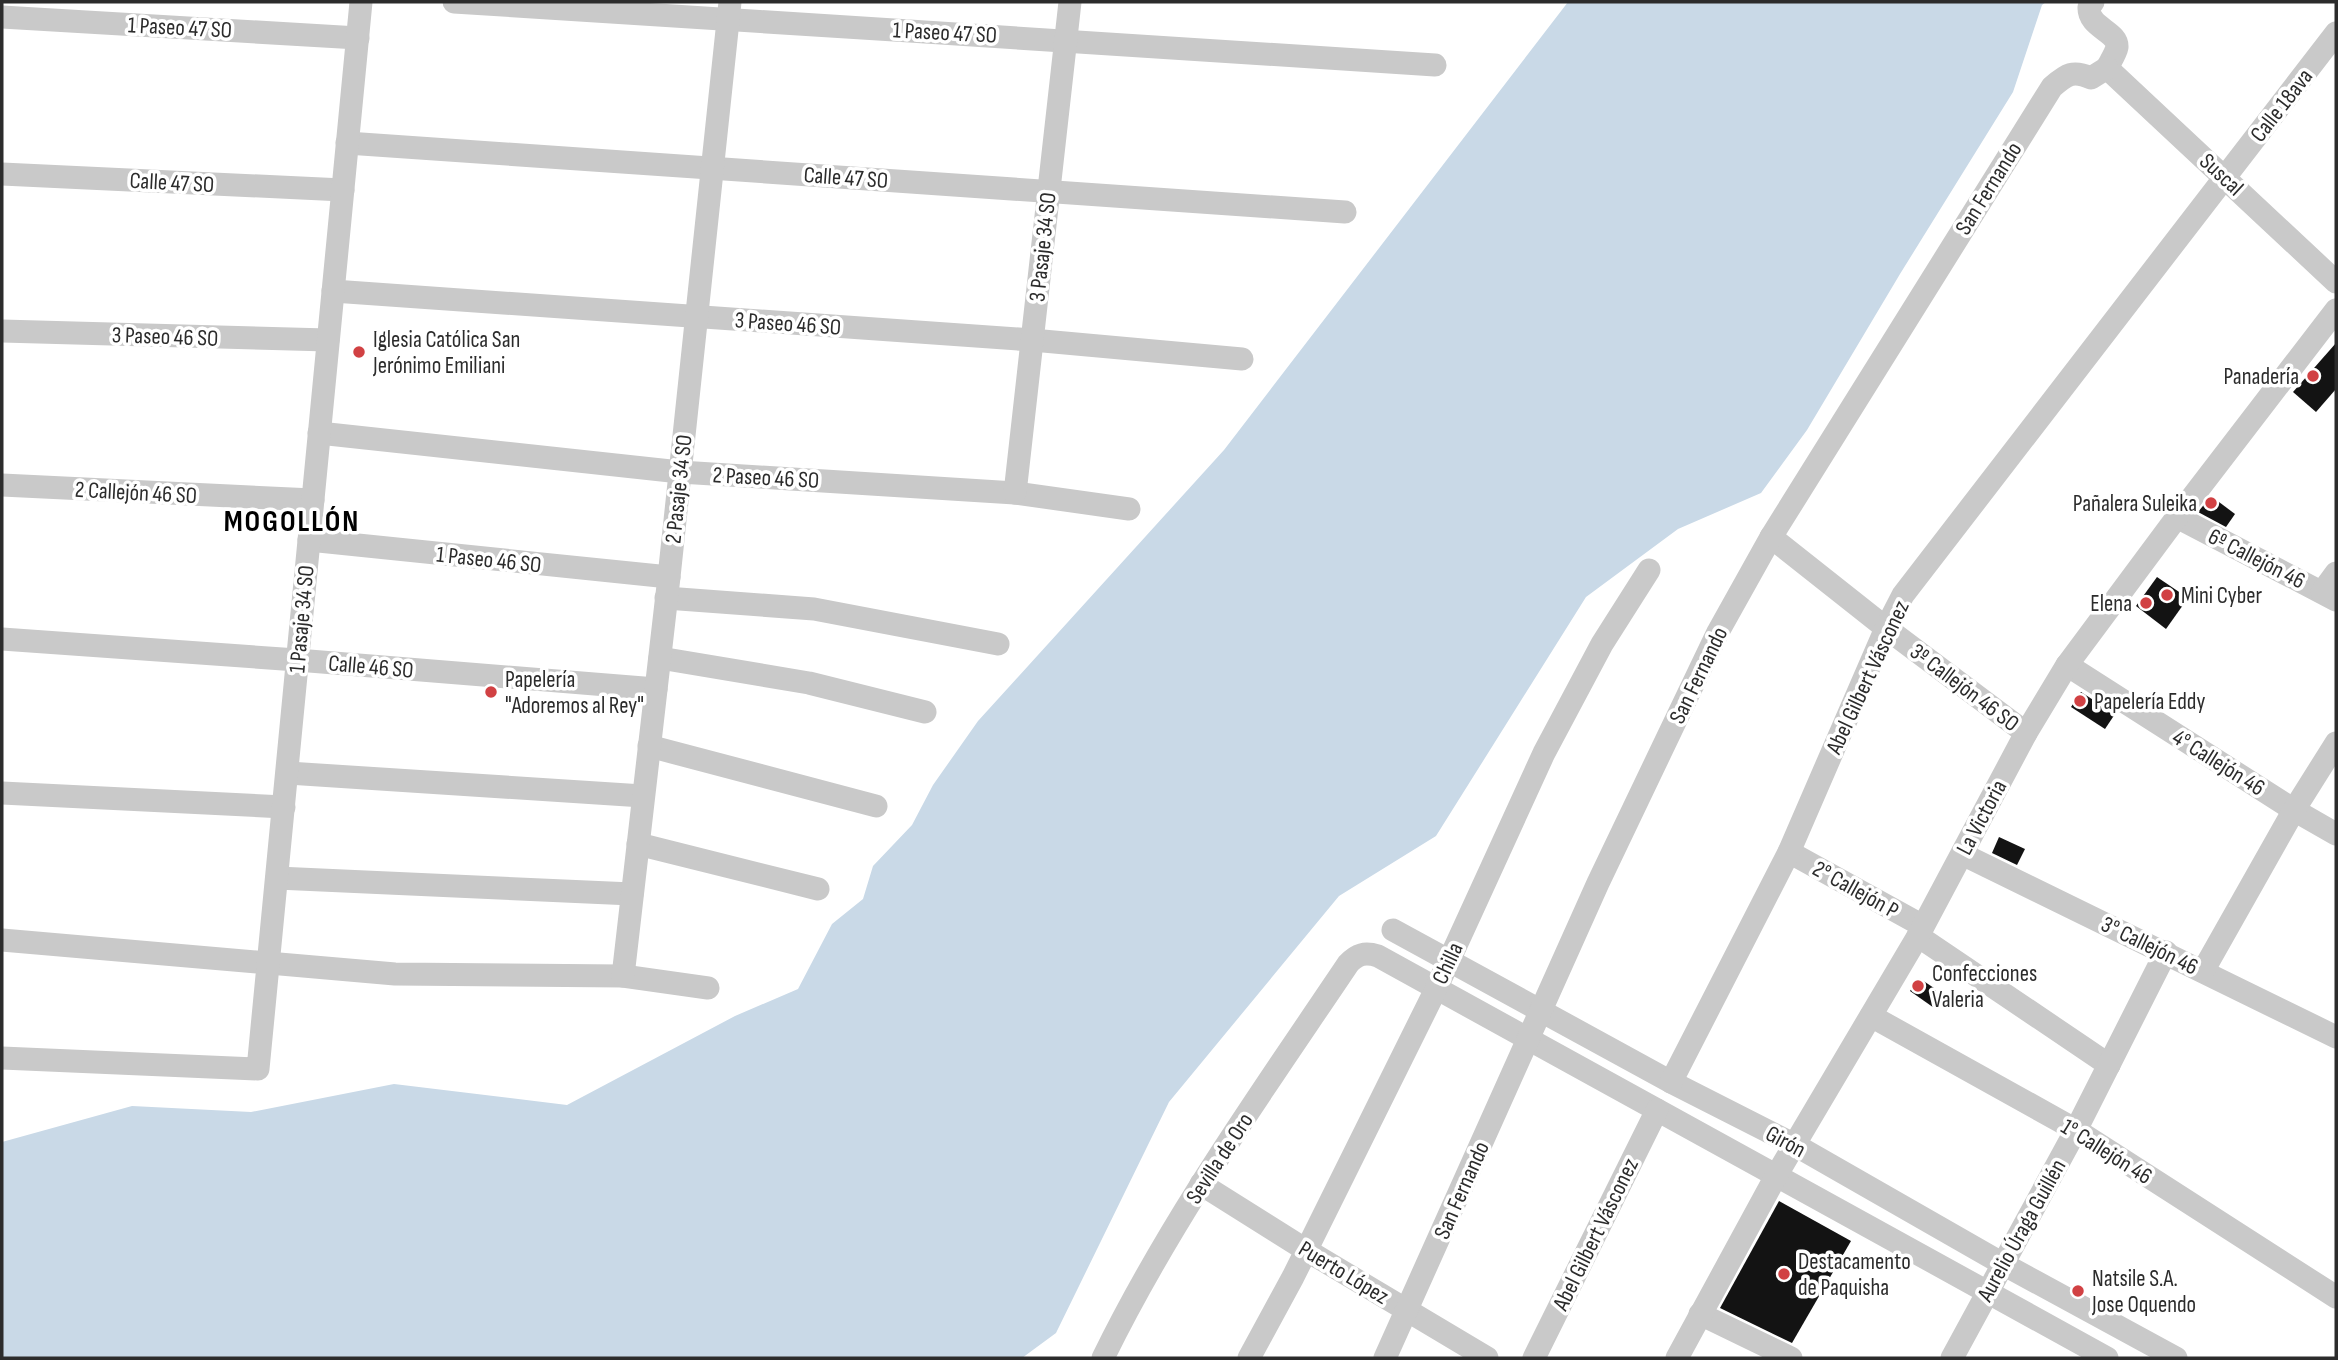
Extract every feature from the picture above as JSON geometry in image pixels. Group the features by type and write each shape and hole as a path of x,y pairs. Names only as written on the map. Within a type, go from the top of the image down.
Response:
{"street":[{"name":"1 Pasaje 34 SO","path":"2,1058 258,1069 361,2"},
{"name":"1 Paseo 47 SO","path":"454,2 729,11 1065,39 1435,65"},
{"name":"3 Pasaje 34 SO","path":"1015,493 1070,2"},
{"path":"2093,2 2089,7 2092,20 2116,43 2117,48 2107,68"},
{"name":"2 Pasaje 34 SO","path":"623,976 668,587 729,11"},
{"name":"1 Paseo 47 SO","path":"2,17 358,38"},
{"name":"Calle 18ava","path":"2225,177 2336,33"},
{"name":"Suscal","path":"2107,68 2336,282"},
{"name":"San Fernando","path":"1385,1358 1409,1310 1598,883 1718,632 1771,537 2052,87 2071,74 2079,73 2091,78 2107,68"},
{"name":"Calle 47 SO","path":"347,143 1345,212"},
{"name":"Calle 47 SO","path":"2,174 343,190"},
{"name":"Abel Gilbert Vásconez","path":"1671,1082 1789,852 1886,628 1903,595 2225,177"},
{"name":"3 Paseo 46 SO","path":"333,291 1032,340 1242,359"},
{"name":"La Victoria","path":"1677,1358 1776,1176 1921,931 2026,733 2067,665 2336,310"},
{"name":"3 Paseo 46 SO","path":"2,331 328,340"},
{"name":"2 Paseo 46 SO","path":"319,433 680,472 1015,493 1129,509"},
{"name":"2 Callejón 46 SO","path":"2,485 313,500"},
{"name":"6º Callejón 46","path":"2177,517 2329,596"},
{"name":"3º Callejón 46 SO","path":"1771,537 2026,733"},
{"name":"1 Paseo 46 SO","path":"309,540 814,609 998,644"},
{"name":"Chilla","path":"1248,1358 1306,1250 1436,989 1545,752 1602,644 1649,569"},
{"path":"2329,596 2336,573"},
{"name":"Calle 46 SO","path":"2,639 656,689"},
{"path":"660,658 809,683 925,712"},
{"name":"4° Callejón 46","path":"2067,665 2336,834"},
{"path":"2203,971 2294,810 2336,743"},
{"path":"649,746 876,806"},
{"path":"288,773 643,796"},
{"path":"2,793 284,807"},
{"path":"638,845 818,889"},
{"name":"2° Callejón P","path":"1789,852 1921,931 2109,1065"},
{"name":"3° Callejón 46","path":"1962,854 2336,1037"},
{"path":"277,878 632,894"},
{"name":"Girón","path":"1394,930 1671,1082 1796,1145 2167,1356"},
{"path":"2,940 395,974 623,976 708,988"},
{"name":"Aurelio Úraga Guillén","path":"1952,1358 2076,1130 2166,952"},
{"name":"Girón","path":"1348,964 1362,954 1378,956 2107,1358"},
{"name":"Sevilla de Oro","path":"1102,1358 1130,1302 1201,1184 1348,964"},
{"name":"1° Callejón 46","path":"1871,1016 2076,1130 2336,1297"},
{"name":"Abel Gilbert Vásconez","path":"1534,1358 1657,1110"},
{"name":"Puerto López","path":"1201,1184 1487,1358"},
{"path":"1700,1314 1791,1358"}],"water":[{"path":"1568,2 2046,2 2042,5 2013,92 1807,430 1761,493 1678,529 1586,597 1436,836 1339,896 1169,1102 1056,1333 1022,1358 2,1358 2,1142 132,1106 251,1112 394,1084 567,1105 735,1016 798,989 832,924 863,899 873,866 912,825 933,785 978,721 1224,450"}],"building":[{"path":"2336,343 2336,389 2316,412 2293,392"},
{"path":"2211,496 2235,514 2226,527 2198,512"},
{"path":"2157,577 2188,598 2166,629 2136,606"},
{"path":"2081,692 2115,714 2105,729 2071,707"},
{"path":"1999,837 2025,849 2017,865 1992,853"},
{"path":"1919,978 1946,996 1937,1010 1910,991"},
{"name":"Destacamento de Paquisha","path":"1779,1201 1851,1241 1792,1343 1720,1308"}],"place":[{"name":"Iglesia Católica San Jerónimo Emiliani","path":"359,352"},
{"name":"Panadería","path":"2313,376"},
{"name":"Pañalera Suleika","path":"2211,503"},
{"name":"Mini Cyber","path":"2167,595"},
{"name":"Elena","path":"2146,603"},
{"name":"Papelería \"Adoremos al Rey\"","path":"491,692"},
{"name":"Papelería Eddy","path":"2080,701"},
{"name":"Confecciones Valeria","path":"1918,986"},
{"name":"Destacamento de Paquisha","path":"1784,1274"},
{"name":"Natsile S.A. Jose Oquendo","path":"2078,1291"}],"district":[{"name":"MOGOLLÓN","path":"292,521"}]}
